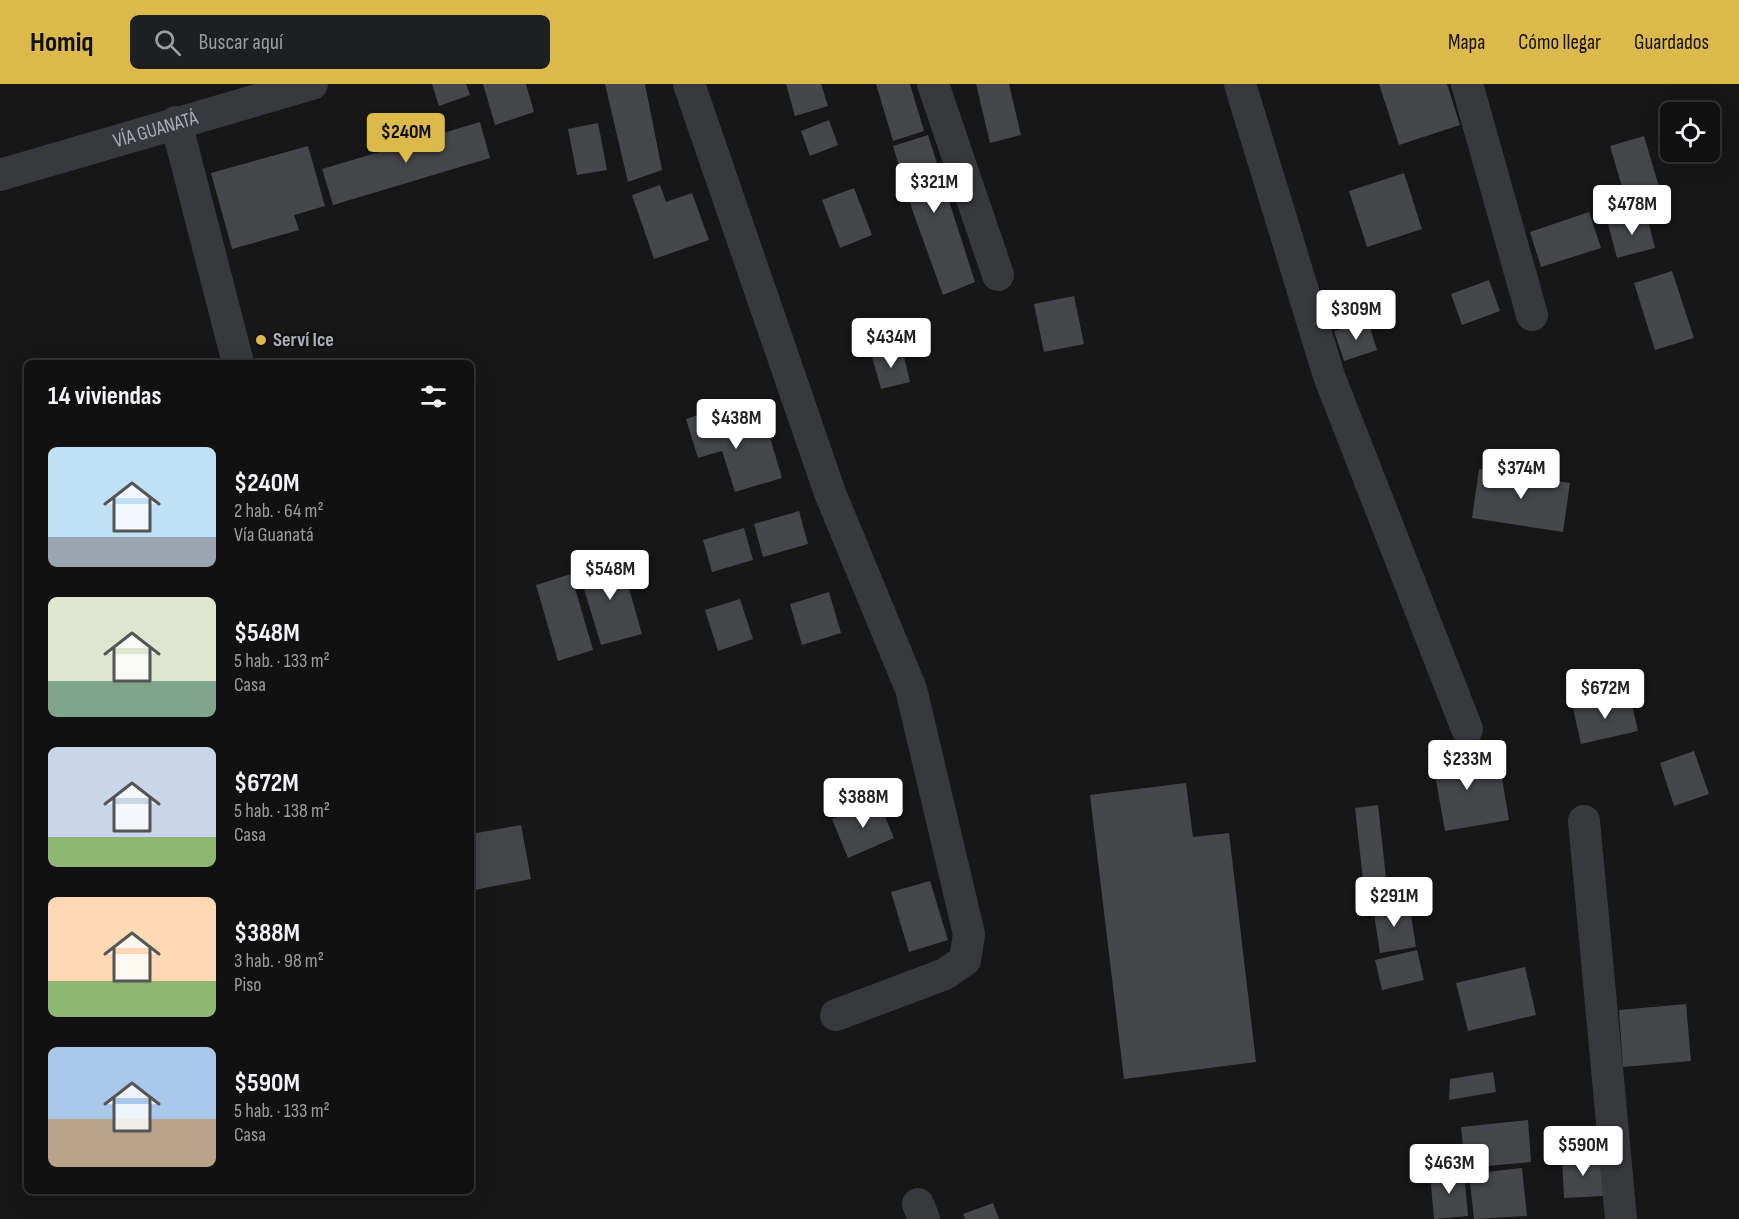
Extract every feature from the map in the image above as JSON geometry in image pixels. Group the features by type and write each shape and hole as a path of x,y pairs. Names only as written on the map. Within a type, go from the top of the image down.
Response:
{"street":[{"name":"VÍA GUANATÁ","path":"0,175 312,84"},
{"path":"689,84 830,493 910,689 969,934 965,960 945,974 836,1015"},
{"path":"933,84 998,275"},
{"path":"1240,84 1329,376 1467,729"},
{"path":"1467,84 1533,315"},
{"path":"176,122 237,360"},
{"path":"1584,821 1621,1219"}],"building":[{"path":"432,84 466,84 470,95 439,106"},
{"path":"483,84 526,84 534,112 495,125"},
{"path":"605,84 645,84 662,170 628,182"},
{"path":"786,84 821,84 828,106 795,116"},
{"path":"876,84 910,84 924,131 893,141"},
{"path":"976,84 1009,84 1021,135 990,143"},
{"path":"1379,84 1447,84 1460,125 1399,145"},
{"path":"829,120 838,145 810,156 801,131"},
{"path":"480,122 490,158 333,205 322,169"},
{"path":"598,123 607,170 577,175 568,129"},
{"path":"928,135 975,282 943,295 913,212 893,146"},
{"path":"1644,136 1662,197 1628,207 1610,146"},
{"path":"308,146 325,206 294,215 299,230 232,249 211,173"},
{"path":"1404,173 1422,229 1367,247 1349,191"},
{"path":"660,185 666,202 692,193 709,240 654,259 632,195"},
{"path":"854,188 872,235 840,248 822,200"},
{"path":"1589,212 1601,248 1541,267 1530,232"},
{"path":"1646,213 1655,248 1617,258 1608,224"},
{"path":"1672,271 1694,338 1655,350 1634,283"},
{"path":"1489,280 1500,311 1462,325 1451,294"},
{"path":"1074,296 1084,344 1044,352 1034,304"},
{"path":"1368,321 1377,350 1344,361 1334,331"},
{"path":"902,348 910,382 881,389 872,357"},
{"path":"720,408 728,436 766,424 782,478 735,492 722,451 698,458 686,419"},
{"path":"1479,469 1570,483 1563,532 1472,518"},
{"path":"799,511 808,544 763,557 754,524"},
{"path":"744,528 753,560 712,572 703,540"},
{"path":"620,557 642,634 601,645 578,569"},
{"path":"571,574 593,650 558,661 536,585"},
{"path":"829,592 841,633 802,645 790,604"},
{"path":"740,599 753,639 718,651 705,610"},
{"path":"1630,696 1638,731 1581,744 1573,708"},
{"path":"1469,746 1474,778 1501,773 1509,820 1445,831 1431,752"},
{"path":"1694,751 1709,794 1674,806 1660,763"},
{"path":"1186,783 1193,837 1229,833 1256,1062 1124,1079 1090,795"},
{"path":"878,800 894,838 848,858 832,819"},
{"path":"1378,805 1386,878 1363,880 1355,808"},
{"path":"521,825 531,879 474,890 474,833"},
{"path":"930,881 948,940 909,952 891,892"},
{"path":"1409,902 1416,947 1380,953 1373,908"},
{"path":"1417,950 1424,980 1382,990 1375,960"},
{"path":"1525,967 1536,1015 1468,1031 1456,983"},
{"path":"1686,1004 1691,1061 1623,1067 1619,1010"},
{"path":"1493,1072 1496,1092 1449,1100 1450,1079"},
{"path":"1528,1120 1531,1162 1465,1168 1461,1127"},
{"path":"1602,1156 1603,1196 1564,1198 1562,1158"},
{"path":"1522,1168 1527,1216 1474,1219 1469,1174"},
{"path":"1464,1171 1468,1216 1434,1219 1430,1174"},
{"path":"993,1203 999,1219 965,1219 963,1214"}],"place":[{"name":"Serví Ice","path":"261,340"}]}
